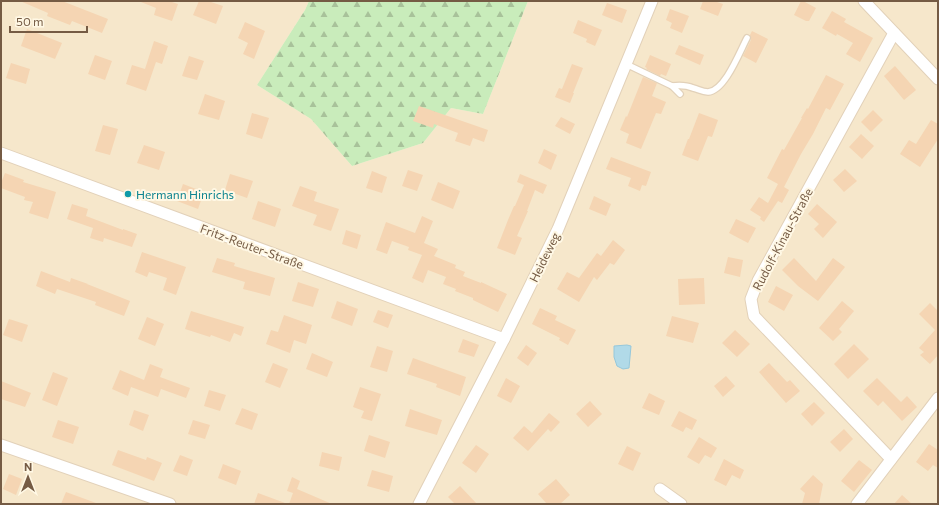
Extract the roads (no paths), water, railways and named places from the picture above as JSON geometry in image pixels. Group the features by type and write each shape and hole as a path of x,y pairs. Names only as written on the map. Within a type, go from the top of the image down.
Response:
{"street":[{"name":"Heideweg","path":"419,504 504,339 558,229 652,1"},
{"path":"864,1 938,80"},
{"name":"Rudolf-Kinau-Straße","path":"891,459 754,316 751,299 758,281 894,33"},
{"name":"Fritz-Reuter-Straße","path":"1,153 504,339"},
{"path":"857,504 938,398"},
{"path":"1,445 170,504"},
{"path":"660,489 681,504"}],"lane":[{"path":"672,86 681,84 702,91 713,91 729,74 746,38"},
{"path":"626,64 672,86 680,94"}],"water":[{"path":"614,346 631,346 629,368 623,369 617,366 614,357"}],"place":[{"name":"Hermann Hinrichs","path":"128,194"}]}
